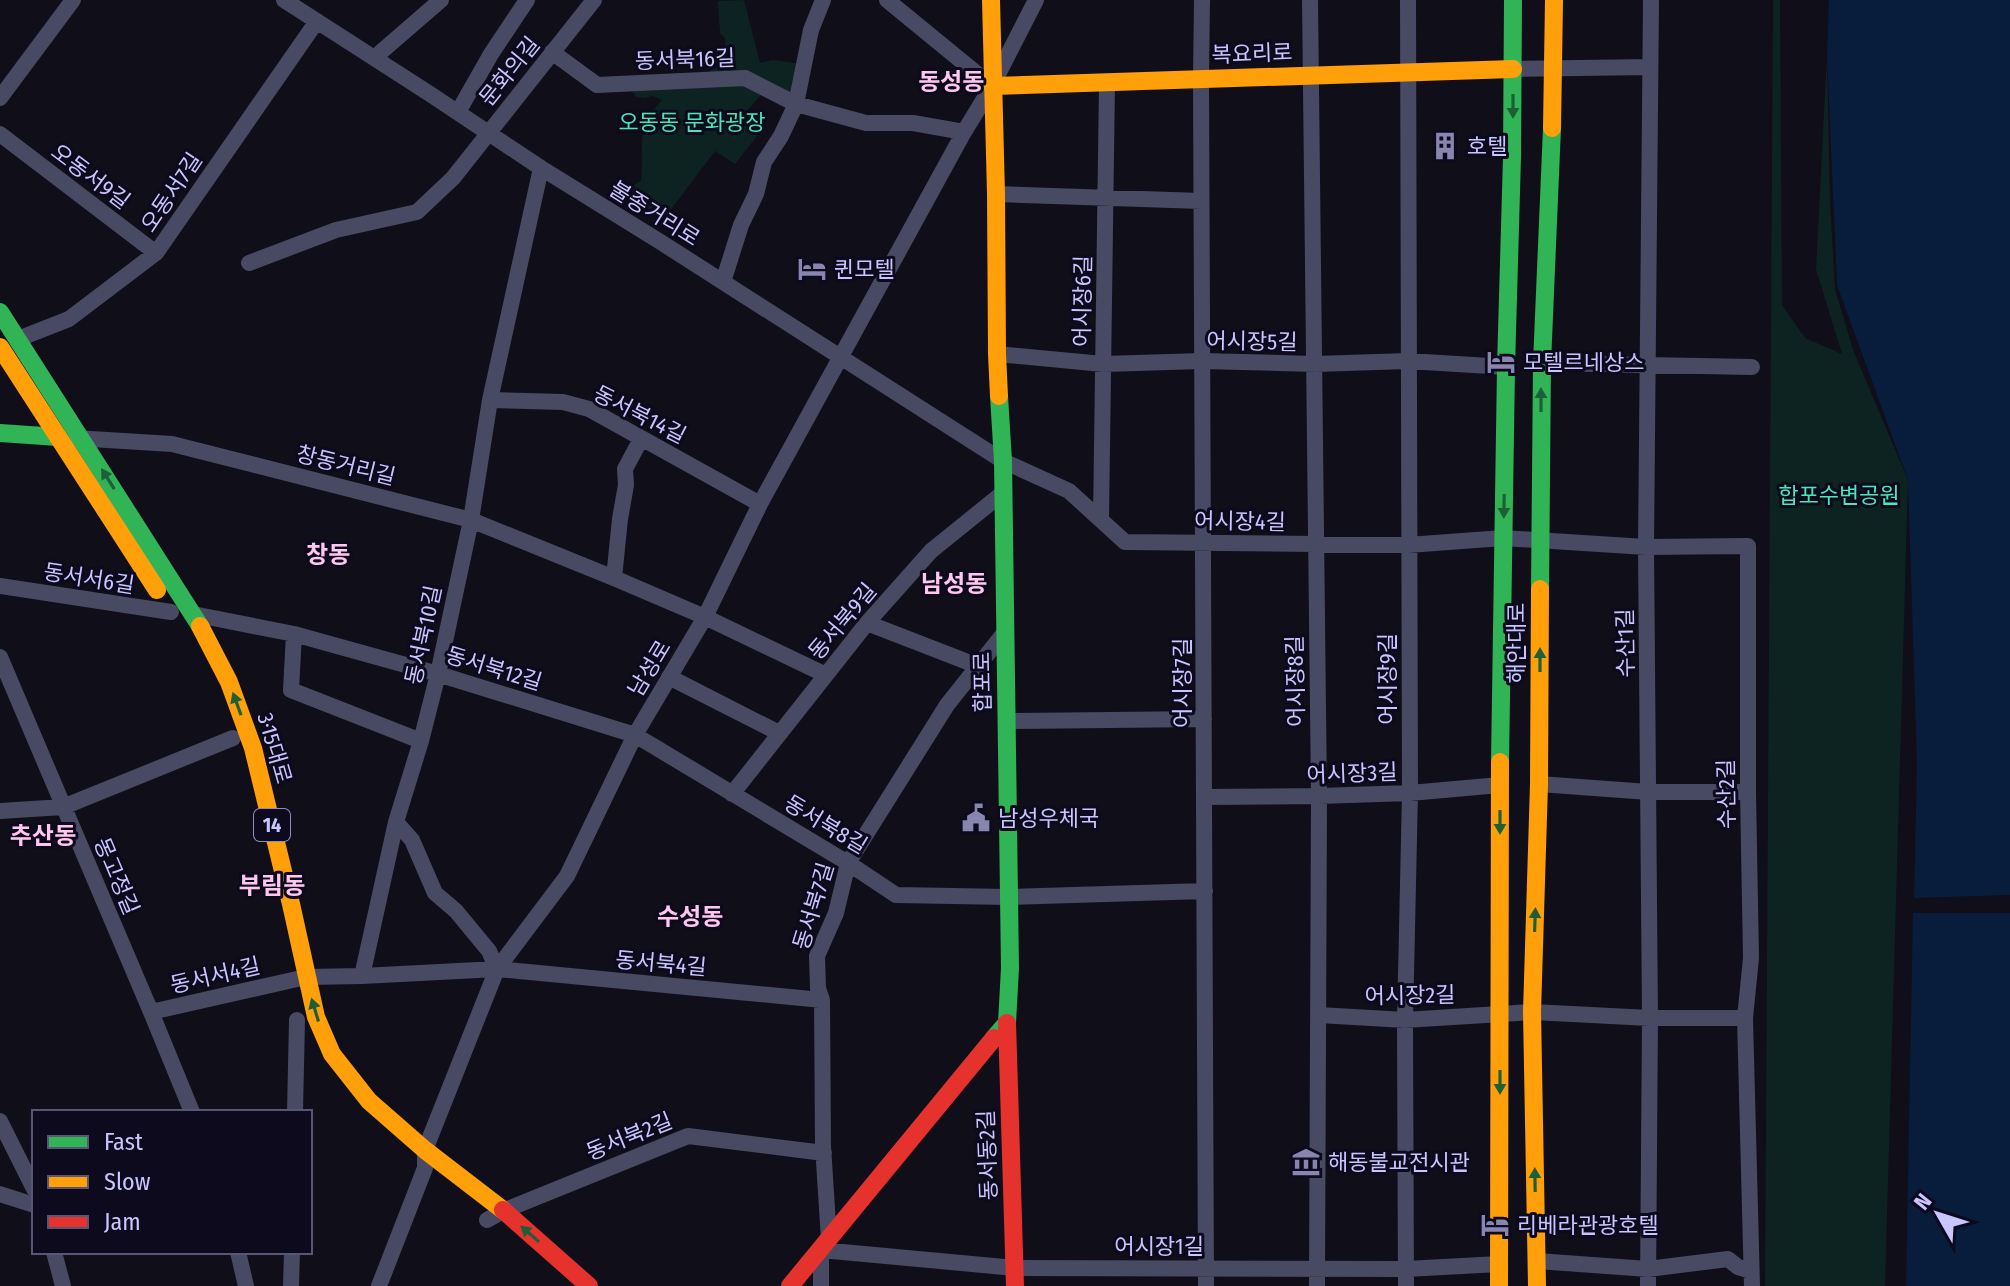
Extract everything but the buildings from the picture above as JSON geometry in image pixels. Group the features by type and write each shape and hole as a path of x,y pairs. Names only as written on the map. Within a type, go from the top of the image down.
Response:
{"main road":[{"name":"합포로","path":"991,0 997,354 1004,492 1010,968 1007,1023"},
{"name":"해안대로","path":"1499,1286 1500,785 1513,0"},
{"name":"해안대로","path":"1537,1286 1532,1012 1539,784 1542,363 1554,0"},
{"name":"복요리로","path":"992,86 1513,69"},
{"name":"3·15대로","path":"0,312 82,439 181,617"},
{"name":"3·15대로","path":"0,347 181,617 229,682 253,748 291,904 296,995 316,1017 332,1054 369,1101 425,1159"},
{"path":"0,433 58,437"},
{"name":"3·15대로","path":"193,650 214,689 238,749 296,995 321,1061 363,1115 589,1286"},
{"path":"790,1286 1007,1023"},
{"name":"동서동2길","path":"1007,1023 1015,1277"},
{"name":"3·15대로","path":"495,1216 565,1286"}],"street":[{"path":"0,98 73,0"},
{"name":"불종거리로","path":"284,0 541,168 1003,461"},
{"path":"374,58 441,0"},
{"path":"458,112 527,0"},
{"name":"문화의길","path":"249,263 336,230 417,212 453,178 594,0"},
{"path":"723,282 741,225 756,194 764,162 796,104 811,30 823,0"},
{"path":"887,0 992,86"},
{"name":"남성로","path":"379,1286 497,969 567,876 635,735 705,617 760,504 992,86 1036,0"},
{"name":"어시장7길","path":"1202,0 1206,1286"},
{"name":"어시장8길","path":"1310,0 1319,796 1317,1286"},
{"name":"어시장9길","path":"1406,1286 1405,1020 1410,793 1408,0"},
{"name":"수산1길","path":"1648,1278 1650,1018 1646,547 1651,0"},
{"name":"오동서7길","path":"18,339 69,319 156,253 317,21"},
{"name":"동서북16길","path":"552,52 597,85 745,78 796,104 866,123 913,123 964,132"},
{"path":"1513,69 1650,67"},
{"name":"어시장6길","path":"1101,520 1107,82"},
{"name":"오동서9길","path":"0,134 156,253"},
{"name":"동서북10길","path":"362,976 396,822 438,674 471,520 490,400 541,168"},
{"path":"996,194 1201,201"},
{"name":"어시장5길","path":"997,354 1103,364 1408,361 1506,367"},
{"path":"1542,363 1752,367"},
{"name":"동서북14길","path":"490,400 563,402 589,409 760,504"},
{"name":"창동거리길","path":"58,437 172,444 471,520 705,617 826,675"},
{"path":"614,578 626,485 625,469 641,439"},
{"name":"어시장4길","path":"1003,461 1069,491 1125,542 1408,545 1503,538"},
{"name":"동서북9길","path":"732,794 867,623 931,551 1004,492"},
{"name":"수산2길","path":"1503,538 1646,547 1748,546 1751,958 1745,1018 1752,1278"},
{"name":"동서서6길","path":"0,586 181,617"},
{"name":"동서북12길","path":"181,617 294,634 438,674 635,735"},
{"path":"867,623 978,666"},
{"name":"동서북7길","path":"821,1286 825,1245 824,1153 822,1000 818,988 817,956 836,913 848,863 947,705 1005,632"},
{"path":"294,634 291,690 421,741"},
{"name":"몽고정길","path":"0,657 5,680 63,807 191,1110"},
{"path":"669,677 779,733"},
{"path":"1007,721 1204,719"},
{"name":"동서북8길","path":"635,735 896,895 1009,897 1205,891"},
{"path":"0,811 63,807 233,738"},
{"path":"1539,784 1649,792 1748,792"},
{"name":"어시장3길","path":"1204,797 1410,793 1500,785"},
{"path":"362,976 497,969 489,951 456,911 435,893 412,840 396,822"},
{"name":"동서북4길","path":"497,969 822,1000"},
{"name":"동서서4길","path":"151,1012 296,995 362,976"},
{"path":"295,1110 296,995"},
{"name":"어시장2길","path":"1319,1015 1405,1020 1532,1012 1650,1018 1745,1018"},
{"path":"0,1121 32,1185"},
{"name":"동서북2길","path":"495,1216 688,1136 824,1153"},
{"path":"0,1194 32,1204"},
{"name":"어시장1길","path":"825,1245 1015,1277 1206,1269 1406,1269 1499,1264"},
{"path":"55,1254 63,1286"},
{"path":"238,1254 246,1286"},
{"path":"291,1286 292,1254"},
{"path":"1537,1261 1648,1278 1728,1259 1752,1278"}],"green space":[{"name":"오동동 문화광장","path":"744,0 760,63 773,60 801,64 793,96 766,89 747,111 765,126 735,164 715,151 663,220 630,202 628,189 641,181 644,130 662,100 653,96 636,97 632,90 706,73 726,63 718,1"},
{"name":"합포수변공원","path":"1773,0 1780,0 1782,305 1805,338 1842,354 1816,269 1827,55 1835,289 1853,350 1908,480 1885,1286 1765,1286"}],"water":[{"path":"1829,0 2010,0 2010,895 1914,898 1917,765 1908,480 1837,285 1827,55"},
{"path":"1913,913 2010,913 2010,1286 1906,1286"}],"traffic: fast":[{"path":"1500,762 1513,0"},
{"path":"1540,589 1542,363 1552,128"},
{"path":"0,312 200,626"},
{"path":"994,1038 1007,1023 1010,968 1003,461 999,396"},
{"path":"0,433 58,437"}],"traffic: slow":[{"path":"991,0 999,396"},
{"path":"1552,128 1554,0"},
{"path":"992,86 1513,69"},
{"path":"0,347 157,590"},
{"path":"1537,1286 1532,1012 1539,784 1540,589"},
{"path":"200,626 229,682 253,748 316,1017 332,1054 369,1101 425,1150 503,1210"},
{"path":"1499,1286 1500,762"}],"traffic: jam":[{"path":"1007,1023 1015,1286"},
{"path":"790,1286 994,1038"},
{"path":"503,1210 589,1286"}],"place":[{"name":"호텔","path":"1445,146"},
{"name":"퀸모텔","path":"812,269"},
{"name":"모텔르네상스","path":"1501,362"},
{"name":"남성우체국","path":"976,818"},
{"name":"해동불교전시관","path":"1306,1162"},
{"name":"리베라관광호텔","path":"1495,1225"}],"district":[{"name":"동성동","path":"951,82"},
{"name":"창동","path":"328,555"},
{"name":"남성동","path":"954,584"},
{"name":"추산동","path":"43,836"},
{"name":"부림동","path":"272,886"},
{"name":"수성동","path":"690,917"}]}
